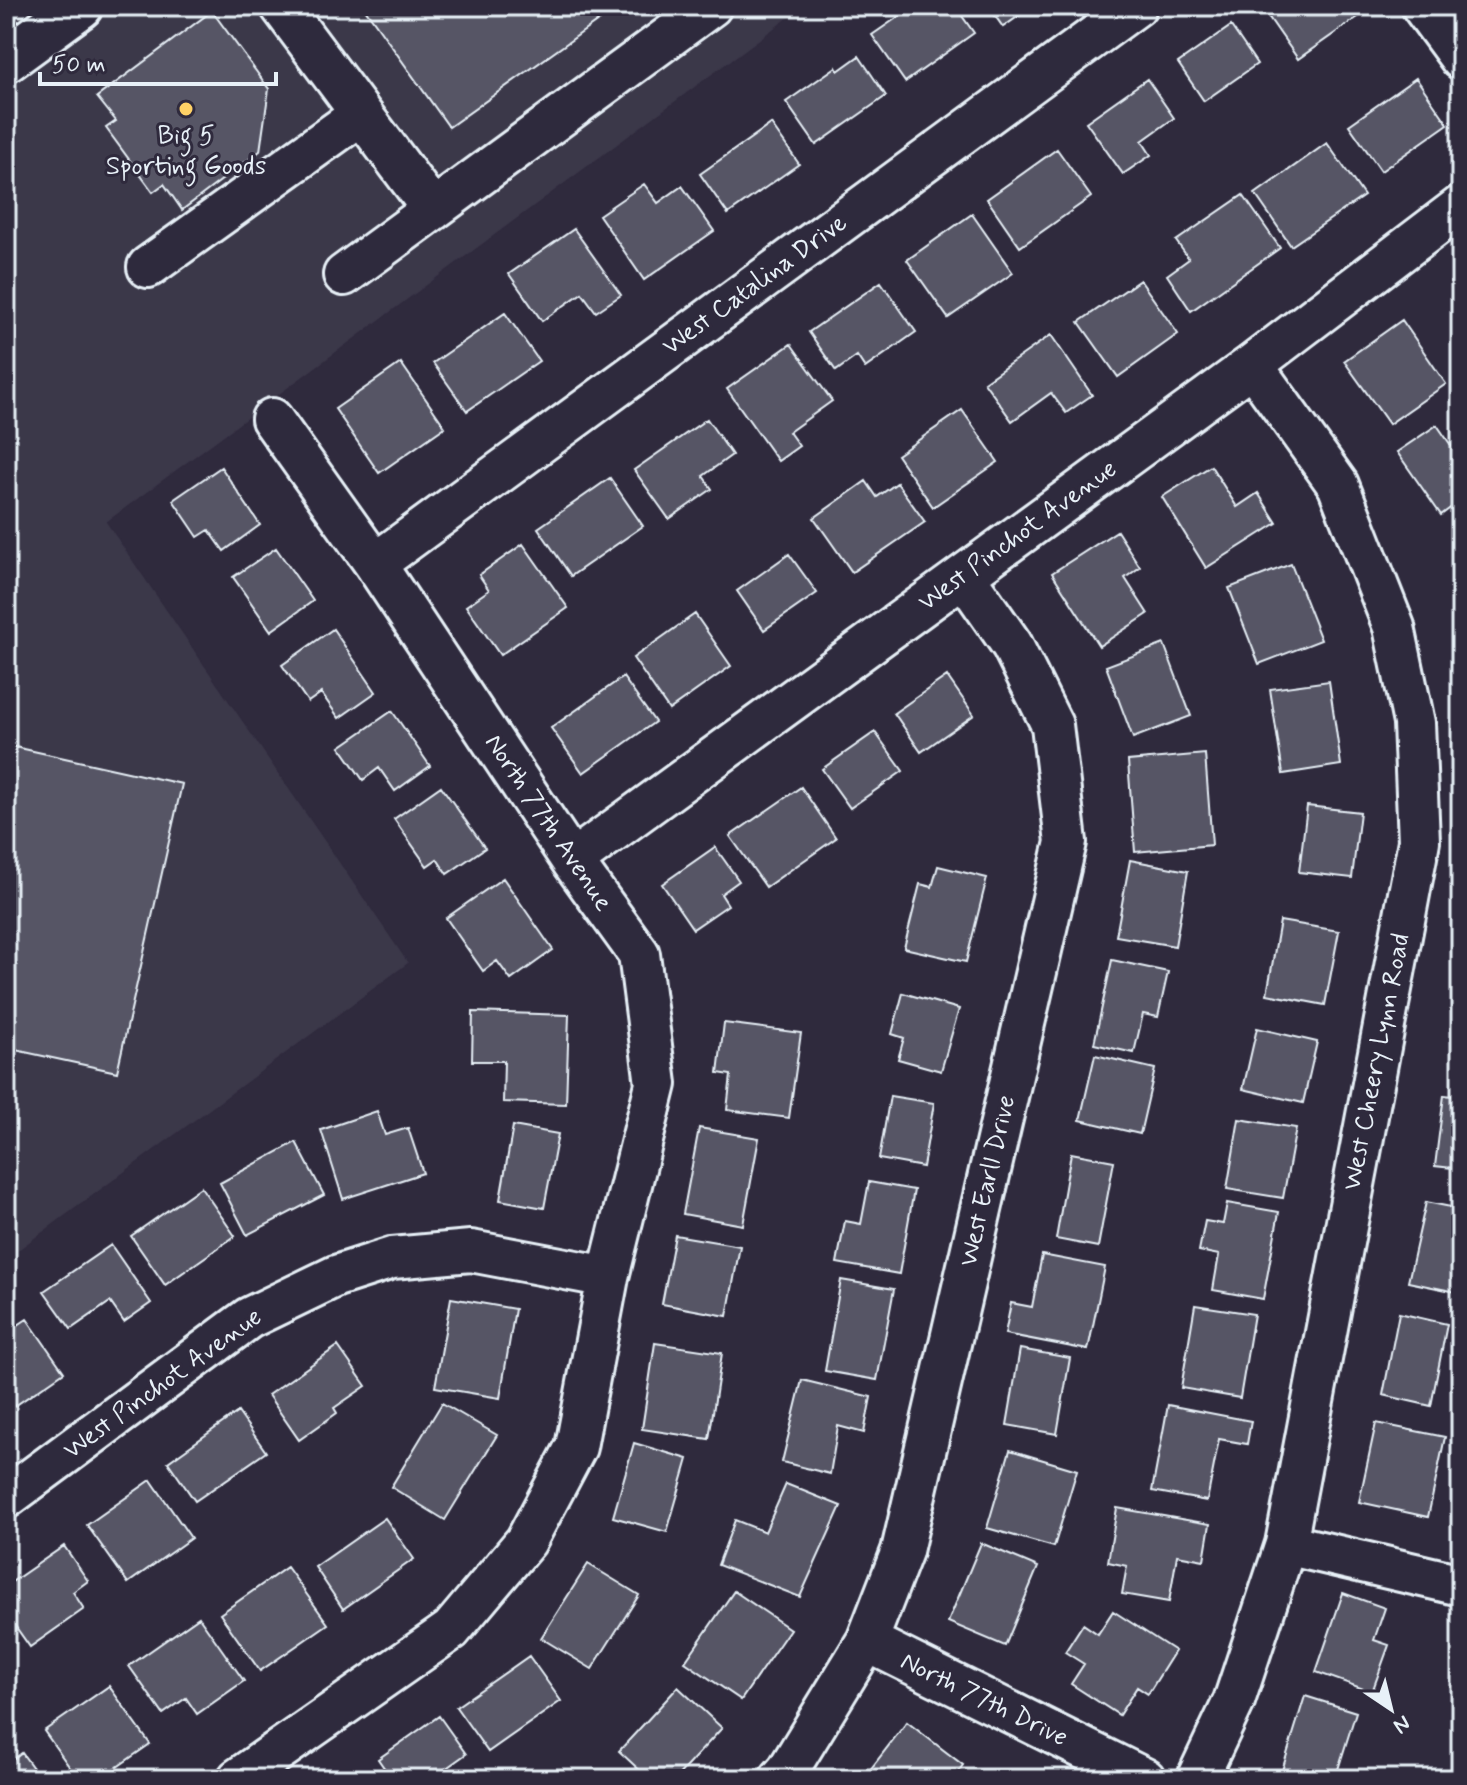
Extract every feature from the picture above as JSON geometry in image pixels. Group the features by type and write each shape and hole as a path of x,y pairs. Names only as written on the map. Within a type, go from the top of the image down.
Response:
{"main road":[{"path":"6,60 80,6"}],"street":[{"path":"281,6 433,210"},
{"path":"344,275 711,6"},
{"name":"West Catalina Drive","path":"375,564 1136,6"},
{"path":"1422,6 1461,59"},
{"path":"148,267 360,115"},
{"name":"West Pinchot Avenue","path":"572,861 1252,365 1461,206"},
{"name":"West Cheery Lynn Road","path":"1197,1779 1234,1701 1286,1544 1419,841 1414,723 1394,627 1338,485 1252,365"},
{"name":"North 77th Avenue","path":"238,1779 451,1630 526,1541 576,1447 608,1277 656,1084 639,954 572,861 375,564 272,419"},
{"name":"West Earll Drive","path":"780,1779 867,1641 902,1551 1066,842 1052,725 1012,645 964,576"},
{"name":"West Pinchot Avenue","path":"6,1498 249,1318 336,1276 392,1258 471,1251 608,1277"},
{"path":"1286,1544 1461,1585"},
{"name":"North 77th Drive","path":"867,1641 1145,1779"}],"shaded area":[{"path":"118,6 804,6 106,522 408,963 6,1259 6,88"}],"building":[{"path":"363,6 619,6 449,127"},
{"path":"914,6 955,6 974,33 905,82 872,35"},
{"path":"988,6 1033,6 1003,27"},
{"path":"1261,6 1360,6 1365,12 1298,59"},
{"name":"Big 5 Sporting Goods","path":"212,11 269,89 260,151 182,210 164,184 153,192 106,128 116,121 97,97"},
{"path":"1231,26 1257,64 1204,101 1178,63"},
{"path":"859,56 886,96 816,145 786,102 836,67 838,71"},
{"path":"1416,78 1448,124 1381,171 1349,125"},
{"path":"1147,79 1174,118 1142,141 1151,155 1123,174 1086,122"},
{"path":"771,124 799,164 728,214 700,174"},
{"path":"1327,143 1364,196 1291,246 1255,194"},
{"path":"1057,149 1091,197 1020,247 987,199"},
{"path":"644,184 658,203 682,186 714,231 644,280 599,215"},
{"path":"1243,195 1280,248 1191,311 1167,275 1189,259 1176,241"},
{"path":"972,214 1013,273 948,318 907,260"},
{"path":"574,229 621,295 596,312 582,293 542,321 509,274"},
{"path":"1140,280 1178,334 1118,377 1079,322"},
{"path":"881,282 916,332 865,368 857,356 836,371 809,332"},
{"path":"505,313 539,361 467,411 433,363"},
{"path":"1402,320 1446,384 1389,424 1344,361"},
{"path":"1051,335 1092,395 1066,413 1051,393 1012,421 984,382"},
{"path":"791,344 832,401 789,432 799,446 778,461 727,389"},
{"path":"401,363 445,427 379,473 335,409"},
{"path":"962,410 998,462 933,507 897,455"},
{"path":"707,419 732,455 703,476 712,489 669,519 634,470"},
{"path":"1437,425 1455,451 1461,446 1461,500 1441,515 1397,452"},
{"path":"1211,466 1237,507 1258,493 1277,523 1206,568 1162,497"},
{"path":"221,467 260,525 224,551 209,530 198,537 173,500"},
{"path":"610,478 643,526 571,576 538,528"},
{"path":"866,481 877,497 897,483 925,522 852,572 814,518"},
{"path":"1117,531 1140,567 1125,578 1148,614 1099,646 1052,573"},
{"path":"523,544 568,608 500,655 466,606 489,590 479,575"},
{"path":"276,548 313,601 271,631 233,577"},
{"path":"789,554 817,593 764,630 737,591"},
{"path":"1291,564 1321,640 1259,664 1229,588"},
{"path":"695,614 731,666 669,710 633,658"},
{"path":"333,629 376,692 339,718 321,693 308,702 282,665"},
{"path":"1164,644 1191,716 1133,738 1106,666"},
{"path":"947,676 974,715 921,752 894,713"},
{"path":"623,677 655,722 583,773 551,728"},
{"path":"1329,681 1341,765 1283,774 1270,689"},
{"path":"392,711 430,766 395,791 379,768 363,780 340,747"},
{"path":"875,732 903,771 850,808 822,769"},
{"path":"6,745 182,784 117,1072 6,1048"},
{"path":"1205,754 1212,845 1135,852 1128,761"},
{"path":"441,786 485,848 447,874 437,859 427,866 394,819"},
{"path":"801,787 836,838 766,887 730,836"},
{"path":"1307,806 1360,812 1352,878 1299,872"},
{"path":"715,847 739,881 721,894 728,905 693,929 662,884"},
{"path":"1130,860 1188,871 1175,946 1116,936"},
{"path":"938,866 987,878 966,962 904,948 920,884 932,887"},
{"path":"503,878 553,950 511,980 497,961 483,971 446,918"},
{"path":"1280,921 1339,931 1325,1005 1267,994"},
{"path":"1112,960 1168,972 1158,1017 1143,1014 1134,1053 1094,1044"},
{"path":"903,993 959,1009 941,1071 898,1059 904,1038 892,1034"},
{"path":"473,1012 569,1015 566,1104 503,1102 504,1061 472,1061"},
{"path":"724,1023 801,1033 789,1118 727,1110 731,1075 718,1073"},
{"path":"1257,1028 1317,1042 1303,1103 1243,1089"},
{"path":"1095,1055 1155,1069 1140,1134 1080,1120"},
{"path":"1444,1095 1461,1097 1461,1169 1435,1166"},
{"path":"890,1096 934,1103 923,1167 879,1159"},
{"path":"377,1111 385,1135 408,1128 423,1173 343,1199 321,1130"},
{"path":"1239,1119 1296,1128 1283,1198 1227,1189"},
{"path":"513,1126 558,1134 544,1208 500,1200"},
{"path":"699,1128 759,1138 743,1225 683,1214"},
{"path":"296,1142 324,1195 247,1235 220,1183"},
{"path":"1071,1153 1114,1161 1098,1247 1056,1239"},
{"path":"869,1182 914,1190 899,1274 837,1263 845,1221 861,1224"},
{"path":"201,1187 235,1236 165,1285 131,1236"},
{"path":"1426,1202 1461,1209 1461,1293 1408,1282"},
{"path":"1227,1203 1279,1212 1263,1299 1213,1290 1219,1255 1199,1251 1205,1221 1223,1224"},
{"path":"675,1235 740,1246 727,1316 662,1304"},
{"path":"111,1245 151,1303 124,1322 110,1302 71,1329 44,1291"},
{"path":"1042,1255 1105,1267 1088,1350 1005,1334 1011,1303 1032,1307"},
{"path":"841,1280 894,1289 877,1380 825,1371"},
{"path":"451,1298 515,1309 500,1398 435,1387"},
{"path":"1195,1305 1254,1314 1240,1398 1181,1388"},
{"path":"1399,1313 1447,1324 1431,1406 1383,1395"},
{"path":"27,1319 64,1372 9,1410 6,1405 6,1333"},
{"path":"655,1343 722,1353 709,1439 642,1429"},
{"path":"338,1346 366,1386 334,1408 337,1413 299,1440 268,1395"},
{"path":"1020,1349 1070,1358 1057,1434 1007,1425"},
{"path":"802,1380 871,1397 864,1433 838,1426 830,1474 782,1462"},
{"path":"442,1403 497,1435 445,1520 391,1487"},
{"path":"1168,1405 1251,1421 1247,1444 1219,1439 1207,1501 1152,1491"},
{"path":"238,1412 266,1452 195,1501 168,1462"},
{"path":"1376,1423 1445,1437 1428,1517 1359,1502"},
{"path":"634,1443 688,1459 667,1532 613,1517"},
{"path":"1010,1450 1077,1470 1054,1547 987,1528"},
{"path":"151,1480 191,1538 128,1583 87,1525"},
{"path":"786,1484 841,1506 800,1597 718,1565 735,1520 765,1532"},
{"path":"1117,1508 1210,1524 1204,1560 1177,1555 1169,1602 1122,1594 1127,1566 1108,1562"},
{"path":"385,1518 414,1559 343,1609 315,1567"},
{"path":"981,1543 1038,1567 1005,1646 948,1622"},
{"path":"64,1546 88,1581 73,1592 84,1609 30,1647 6,1613 6,1586"},
{"path":"588,1564 639,1595 592,1669 541,1638"},
{"path":"287,1567 328,1624 260,1671 220,1614"},
{"path":"734,1591 790,1629 741,1700 685,1662"},
{"path":"1343,1593 1385,1608 1374,1640 1389,1645 1372,1692 1316,1672"},
{"path":"1113,1611 1175,1651 1148,1694 1137,1687 1119,1715 1071,1684 1084,1664 1065,1652 1083,1624 1098,1634"},
{"path":"199,1617 244,1681 197,1714 186,1698 163,1714 129,1666"},
{"path":"529,1656 561,1701 488,1752 456,1707"},
{"path":"109,1686 150,1744 100,1779 78,1779 44,1731"},
{"path":"678,1687 722,1728 675,1779 649,1779 619,1751"},
{"path":"1305,1696 1356,1712 1335,1779 1280,1777"},
{"path":"439,1716 466,1754 431,1779 392,1779 378,1759"},
{"path":"907,1722 963,1765 953,1779 863,1779"},
{"path":"22,1753 41,1779 6,1779 6,1765"}],"place":[{"name":"Big 5 Sporting Goods","path":"186,109"}]}
